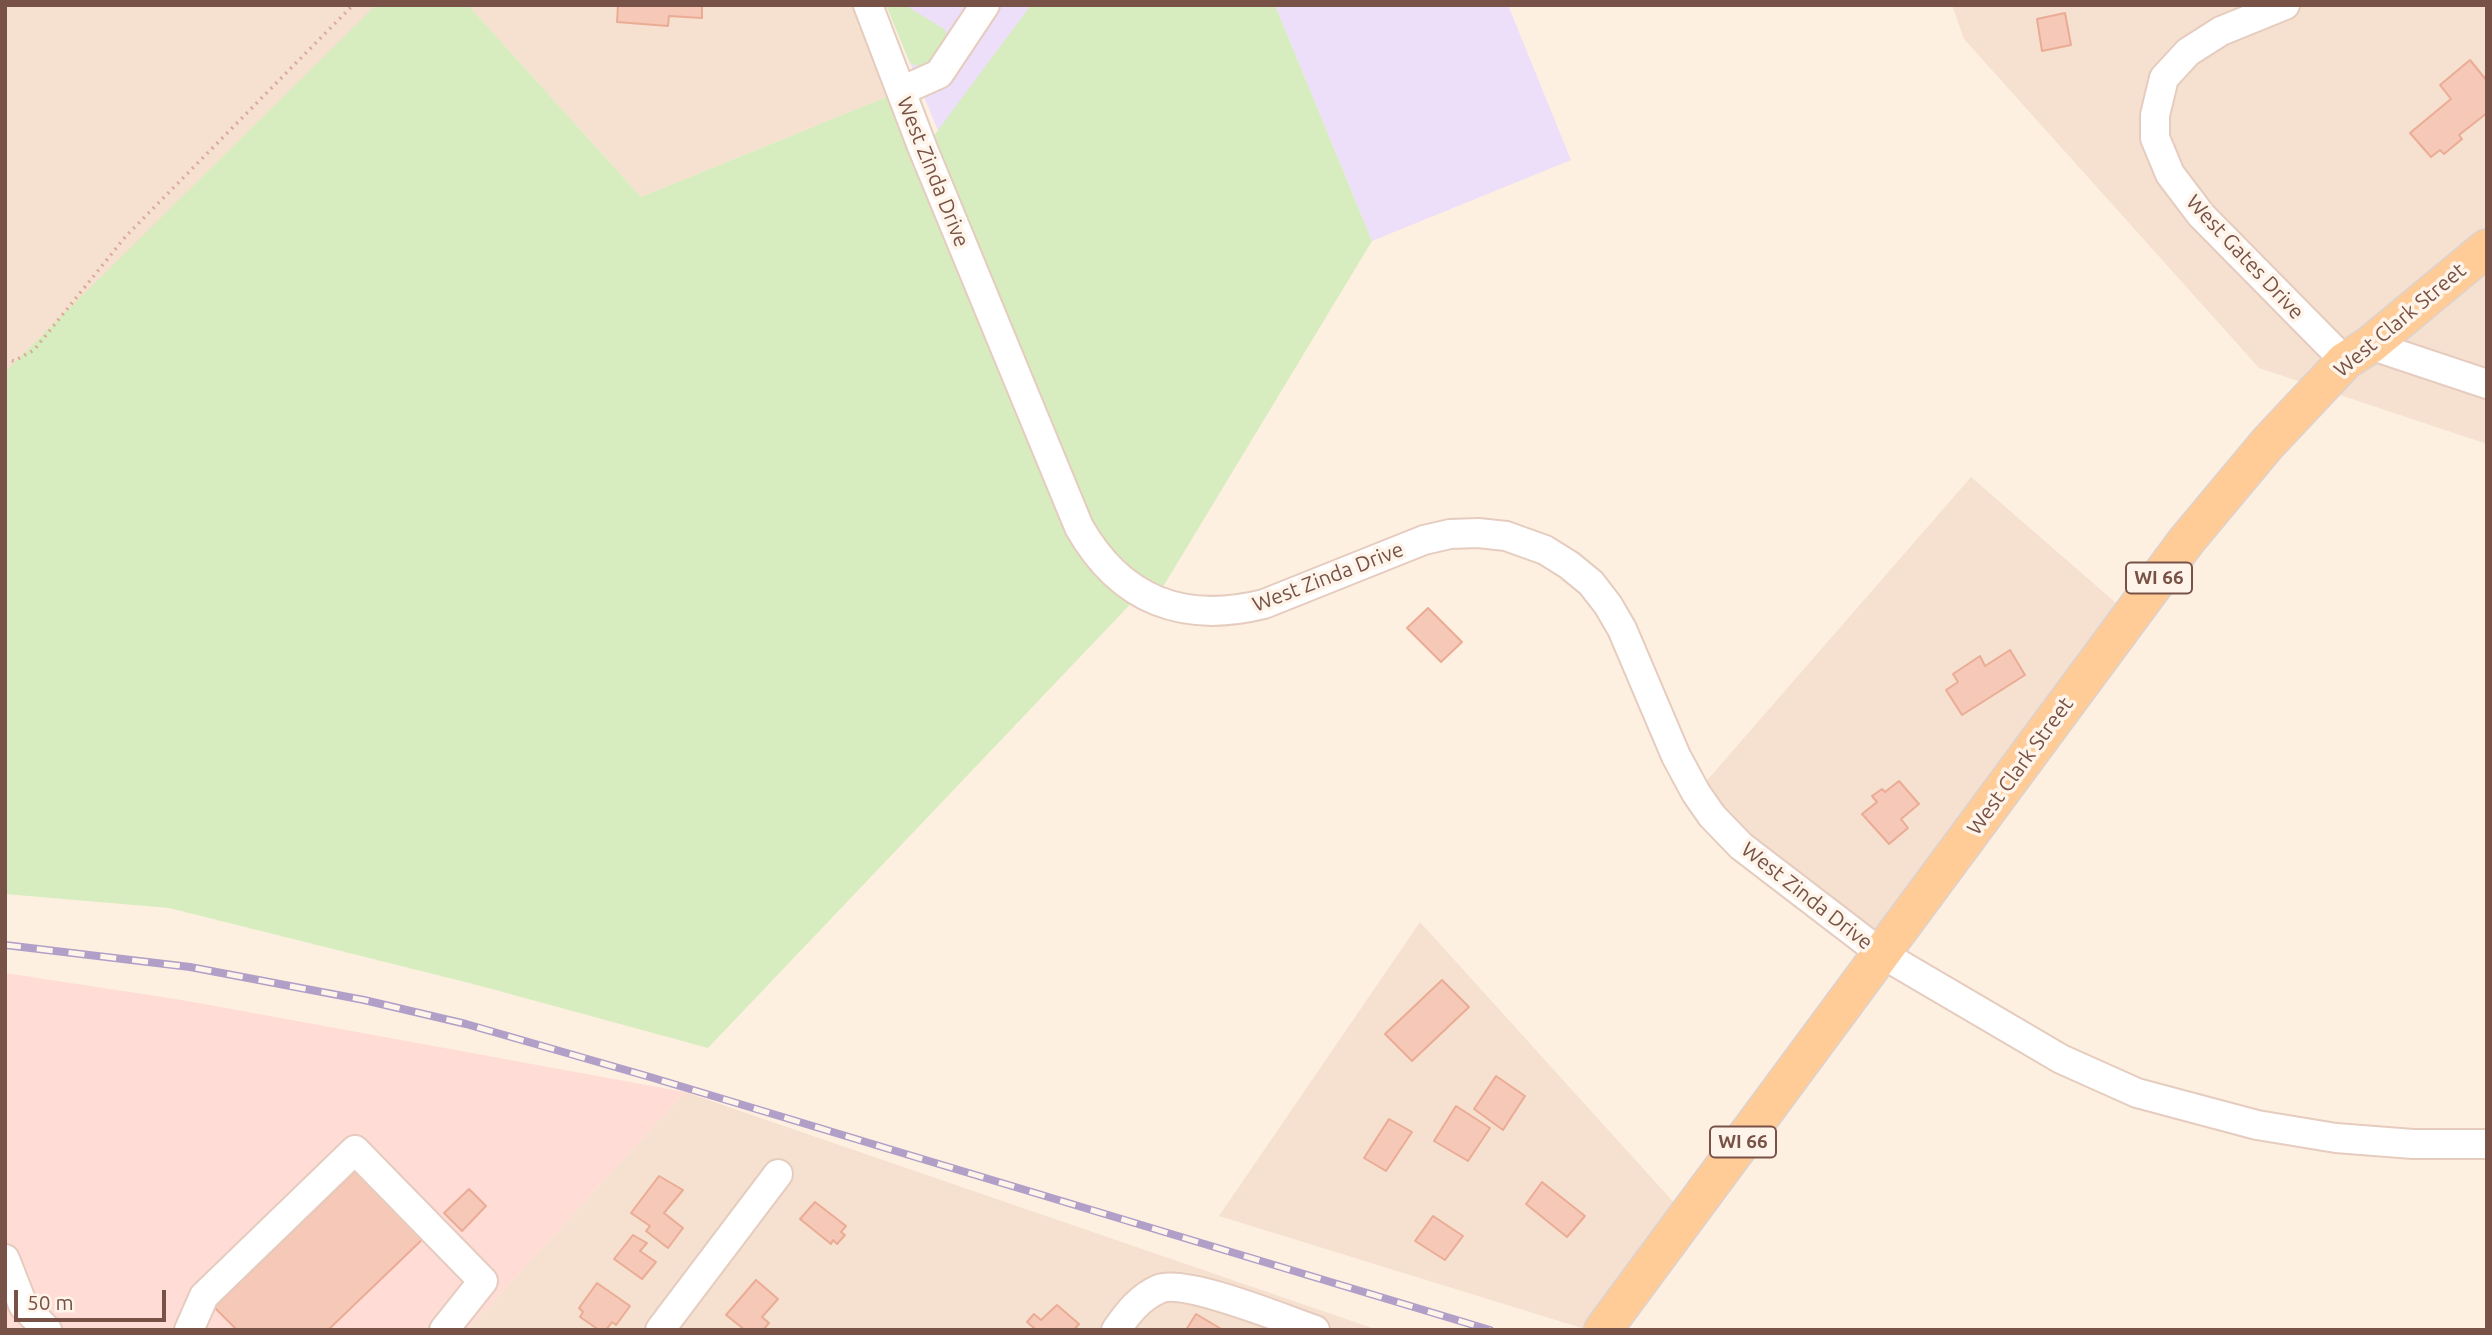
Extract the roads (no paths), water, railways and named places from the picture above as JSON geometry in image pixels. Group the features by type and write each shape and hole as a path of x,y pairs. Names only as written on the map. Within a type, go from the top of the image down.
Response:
{"main road":[{"name":"West Clark Street","path":"1603,1330 2187,540 2268,443 2357,353 2487,248"}],"street":[{"name":"West Zinda Drive","path":"867,5 1071,509 1091,547 1108,569 1130,586 1155,600 1181,608 1209,612 1237,610 1264,604 1424,540 1450,534 1506,536 1545,550 1591,583 1608,605 1622,629 1676,756 1712,816 1741,846 1882,954 2061,1059 2137,1093 2257,1125 2336,1138 2413,1144 2487,1144"},
{"path":"901,91 939,74 985,5"},
{"name":"West Gates Drive","path":"2285,5 2221,31 2188,52 2164,78 2155,114 2155,138 2170,174 2201,215 2357,353 2487,384"},
{"path":"189,1330 204,1296 355,1150 482,1281 444,1330"},
{"path":"660,1330 778,1174"},
{"path":"5,1259 23,1305 47,1330"},
{"path":"1116,1330 1135,1303 1161,1288 1194,1289 1315,1330"}],"railway":[{"path":"5,945 190,967 364,1000 466,1024 1490,1330"}]}
